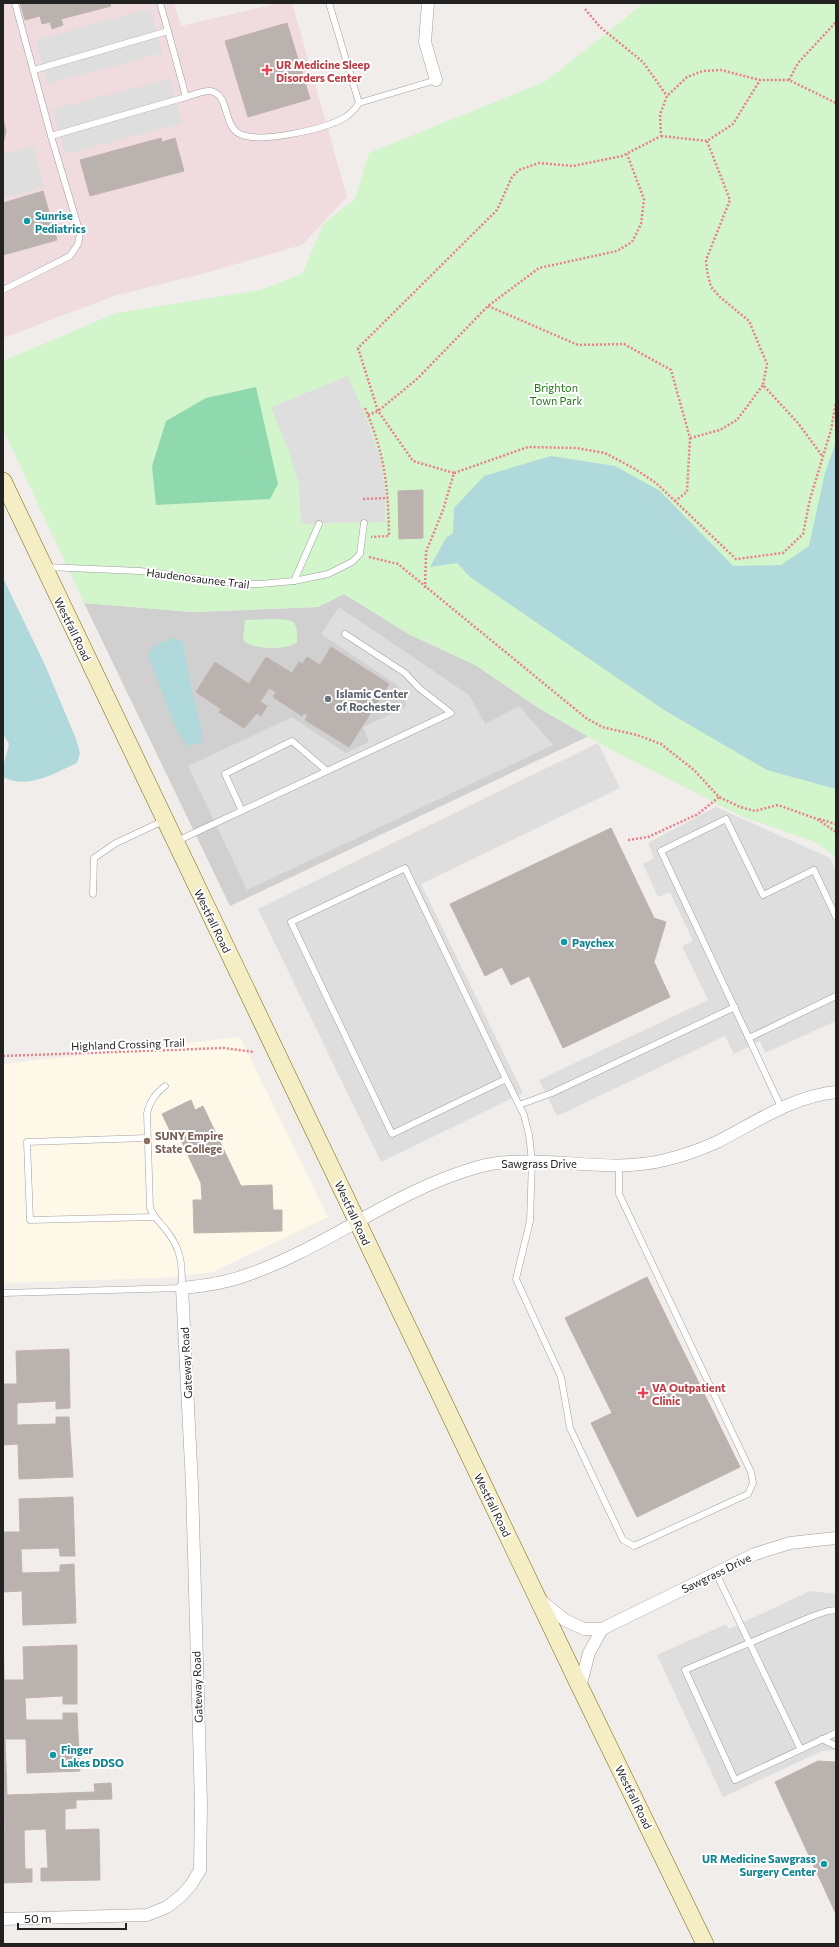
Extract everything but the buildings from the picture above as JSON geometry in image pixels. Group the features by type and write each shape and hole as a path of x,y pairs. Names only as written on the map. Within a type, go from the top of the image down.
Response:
{"street":[{"path":"428,3 425,42 436,80"},
{"name":"Westfall Road","path":"3,481 580,1687 705,1944"},
{"name":"Sawgrass Drive","path":"182,1288 205,1286 243,1277 290,1258 417,1190 467,1170 508,1162 619,1164 650,1163 689,1153 712,1144 799,1099 836,1092"},
{"name":"Gateway Road","path":"3,1919 147,1914 167,1907 181,1896 191,1885 200,1870 201,1804 192,1485 182,1288"},
{"name":"Sawgrass Drive","path":"537,1597 565,1620 584,1629 602,1629 755,1554 790,1543 836,1538"},
{"path":"580,1687 589,1654 602,1629"}],"lane":[{"path":"3,290 70,256 78,244 80,233 51,136 16,3"},
{"path":"160,3 186,97"},
{"path":"329,3 359,103"},
{"path":"34,70 168,31"},
{"path":"51,136 210,91 217,94 223,102 230,126 239,134 250,136 300,132 325,126 344,118 353,112 359,103 436,80"},
{"path":"360,554 364,522"},
{"path":"294,581 319,524"},
{"name":"Haudenosaunee Trail","path":"44,567 140,571 240,584 294,581 328,574 347,566 360,554"},
{"path":"175,842 451,713 419,688 405,673 345,634"},
{"path":"242,811 224,774 292,741 327,771"},
{"path":"782,1107 661,851 726,819 763,895 814,870 836,917"},
{"path":"93,894 94,858 116,843 165,820"},
{"path":"506,1079 392,1134 291,922 404,868 524,1115 529,1135 532,1162 530,1221 516,1279 561,1377 570,1428 623,1540 634,1546 748,1494 753,1483 751,1472 620,1194 619,1164"},
{"path":"749,1038 836,996"},
{"path":"519,1105 552,1093 734,1006"},
{"path":"3,1293 182,1288 182,1267 175,1242 154,1217 150,1208 147,1113 150,1102 156,1093 165,1086"},
{"path":"147,1138 27,1142 30,1220 154,1217"},
{"path":"716,1573 751,1643 800,1748"},
{"path":"836,1610 813,1616 685,1670 735,1780 836,1732"},
{"path":"822,1739 836,1746"}],"path":[{"path":"585,9 600,27 643,62 667,96"},
{"path":"789,80 798,63 836,22"},
{"path":"661,136 660,115 667,96 687,77 703,71 721,70 760,80 789,80 836,103"},
{"path":"760,80 733,124 707,141 661,136 627,154 573,166 540,163 519,170 512,177 496,210 358,348 378,411 413,461 454,472 528,447 576,448 605,453 635,469 656,483 736,559 783,553 803,534 810,499 831,430 836,402"},
{"path":"690,438 720,430 737,420 763,385 767,364 749,322 720,297 711,286 706,260 730,200 707,141"},
{"path":"368,416 378,411 417,379 488,306 539,268 617,251 632,242 641,224 644,199 627,154"},
{"path":"488,306 578,345 624,344 671,370 690,438 687,492 675,501"},
{"path":"763,385 798,424 823,457"},
{"path":"365,408 383,460 388,498 389,536 373,537"},
{"path":"425,588 426,552 443,510 454,472"},
{"path":"363,499 388,498"},
{"path":"360,554 398,564 425,588 586,718 602,727 637,735 661,744 694,770 719,797 740,807 755,811 778,805 836,824"},
{"path":"628,840 648,837 698,814 719,797"},
{"path":"817,819 836,832"},
{"name":"Highland Crossing Trail","path":"3,1056 224,1048 254,1052"}],"shaded area":[{"path":"3,3 174,3 181,26 280,3 292,3 347,197 302,245 205,273 114,296 3,338"},
{"path":"150,8 162,53 48,84 36,40"},
{"path":"170,79 182,124 65,154 53,109"},
{"path":"34,146 44,187 3,198 3,154"},
{"path":"348,376 369,425 380,458 385,489 385,522 301,524 299,484 288,449 271,407"},
{"path":"344,594 410,634 477,666 540,709 589,736 230,906 84,603 192,612 318,607"},
{"path":"339,607 469,695 485,724 519,706 553,745 247,890 188,766 292,717 346,753 369,742 363,727 407,706 397,685 321,634"},
{"path":"598,743 620,788 421,884 523,1093 381,1162 258,909"},
{"path":"716,807 830,858 836,871 836,1021 765,1053 760,1041 734,1054 725,1036 557,1116 539,1080 708,1000 682,946 693,941 670,892 658,897 643,864 654,858 648,843"},
{"name":"SUNY Empire State College","path":"240,1037 328,1217 213,1272 162,1278 3,1283 3,1064"},
{"path":"810,1591 836,1594 836,1750 822,1751 723,1797 657,1655 726,1624 729,1629"}],"green space":[{"name":"Brighton Town Park","path":"644,3 836,3 836,857 815,842 743,817 606,747 540,709 477,666 410,635 344,594 318,607 192,612 84,603 3,429 3,361 116,313 260,290 302,274 324,223 355,199 369,153 546,81"},
{"path":"256,387 278,484 270,499 156,505 152,466 166,421 206,398"},
{"path":"245,620 289,620 293,622 296,628 297,642 285,647 270,648 254,646 243,640"}],"water":[{"path":"836,442 836,789 767,770 664,710 470,577 457,563 430,567 446,538 453,533 454,508 484,476 551,456 615,466 660,491 733,566 781,565 809,546 825,473"},
{"path":"3,578 45,665 76,739 80,753 77,763 41,779 31,781 12,781 3,777 3,767 9,744 3,734"},
{"path":"174,637 183,643 191,687 202,731 201,743 188,746 178,733 148,656 153,647"}],"place":[{"name":"UR Medicine Sleep Disorders Center","path":"267,70"},
{"name":"Sunrise Pediatrics","path":"27,221"},
{"name":"Islamic Center of Rochester","path":"328,699"},
{"name":"Paychex","path":"564,942"},
{"name":"SUNY Empire State College","path":"147,1141"},
{"name":"VA Outpatient Clinic","path":"643,1393"},
{"name":"Finger Lakes DDSO","path":"53,1755"},
{"name":"UR Medicine Sawgrass Surgery Center","path":"824,1864"}]}
